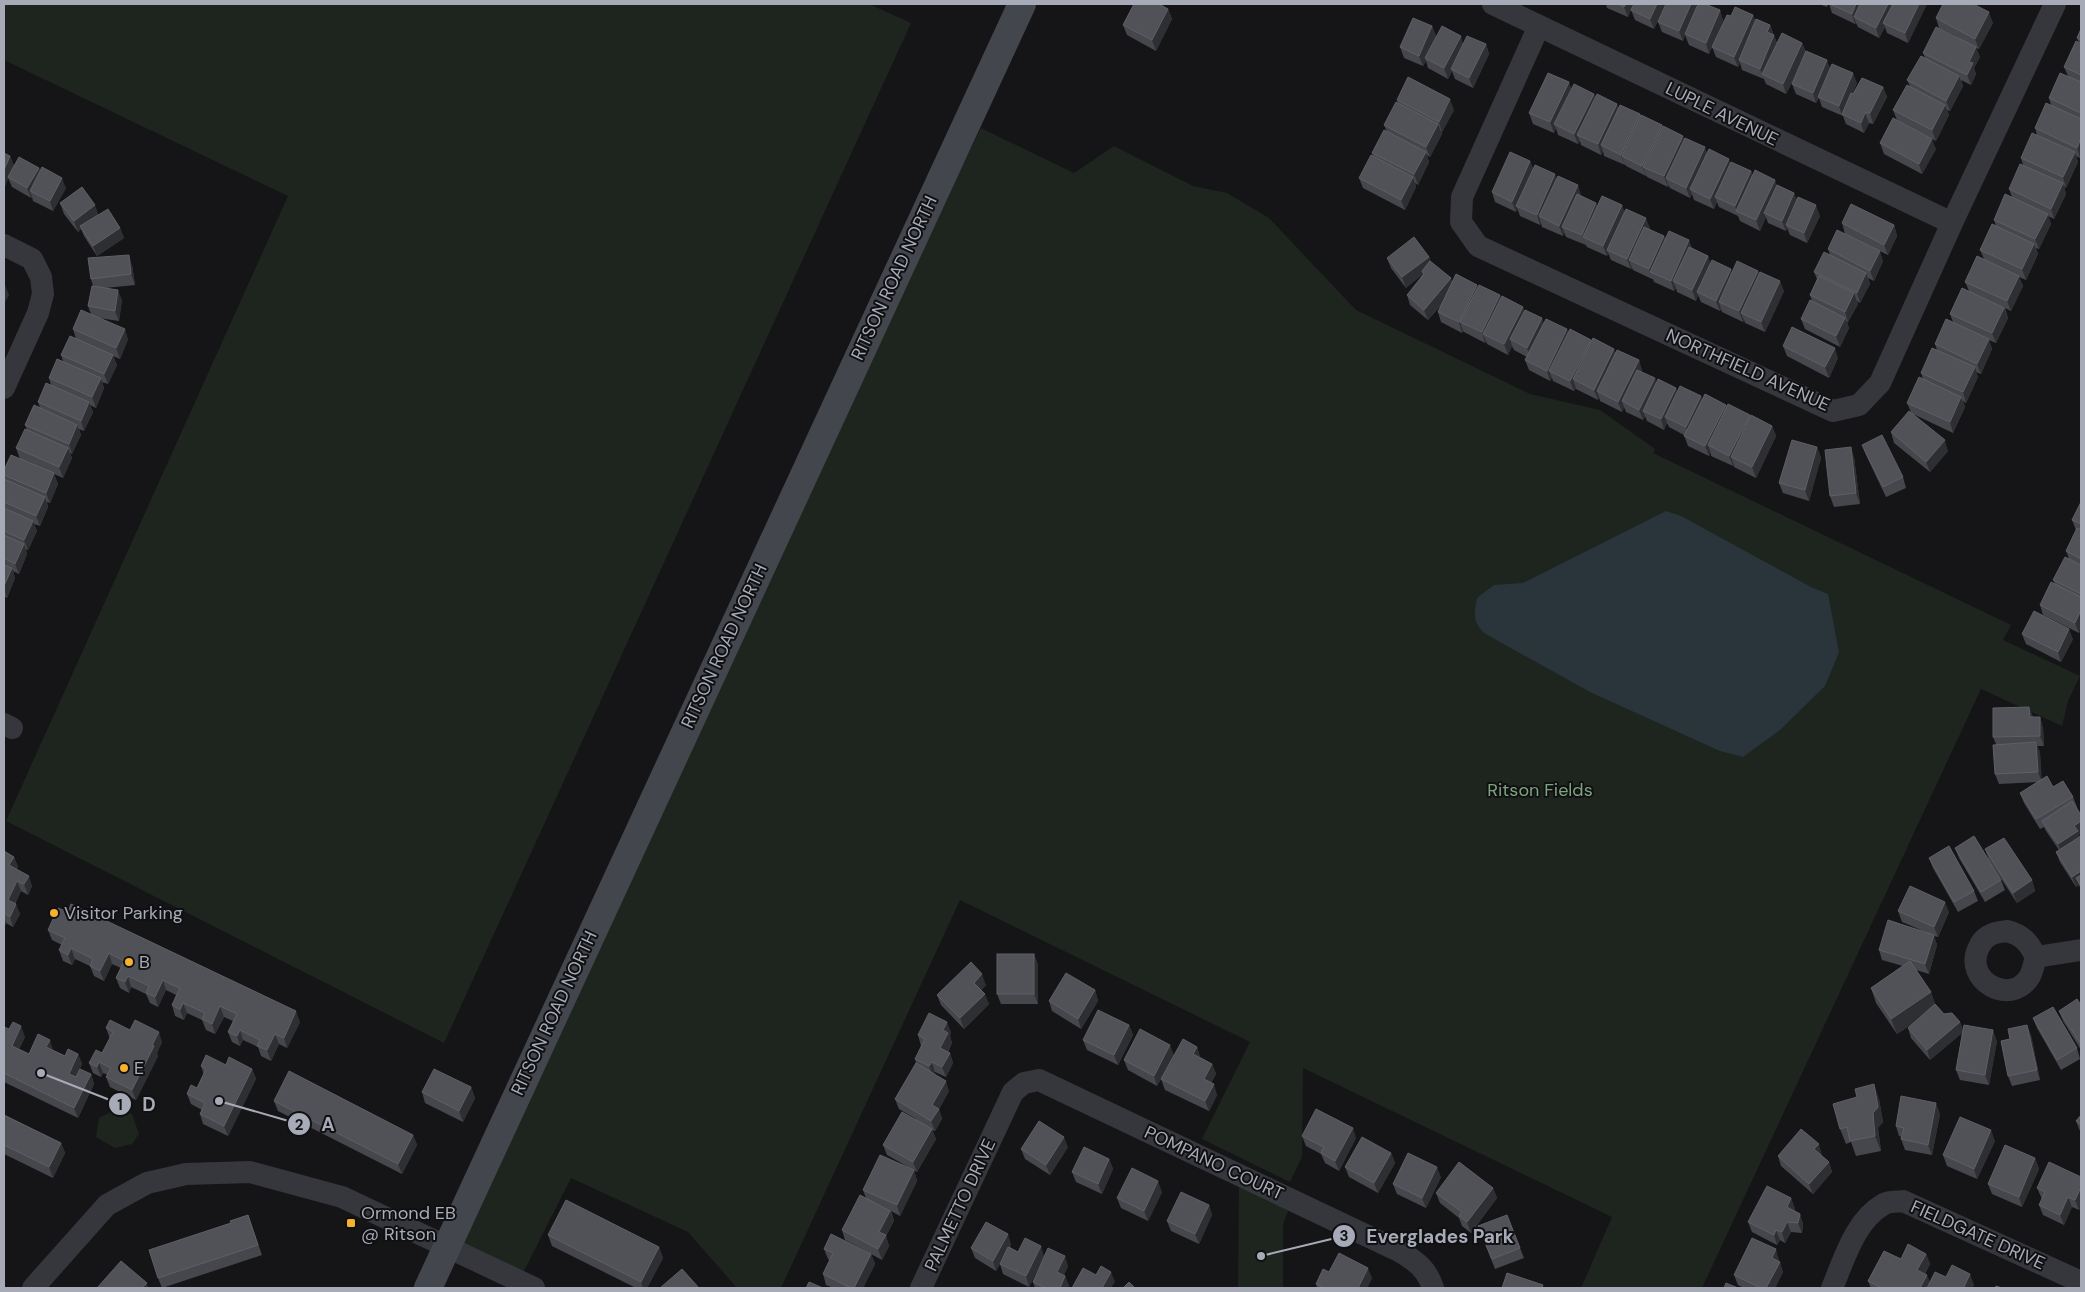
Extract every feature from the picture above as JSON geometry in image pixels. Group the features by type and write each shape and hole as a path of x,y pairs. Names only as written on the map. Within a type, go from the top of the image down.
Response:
{"main road":[{"name":"RITSON ROAD NORTH","path":"428,1288 1022,4"}],"street":[{"name":"LUPLE AVENUE","path":"1493,4 1952,223"},
{"name":"NORTHFIELD AVENUE","path":"1539,26 1462,197 1461,222 1478,246 1833,411 1859,405 1880,383 2049,6"},
{"path":"4,245 32,259 41,277 43,294 38,313 4,388"},
{"path":"2036,957 2081,950"},
{"name":"POMPANO COURT","path":"998,1123 1013,1092 1024,1083 1039,1080 1400,1252 1416,1261 1426,1271 1433,1288"},
{"name":"PALMETTO DRIVE","path":"923,1288 998,1123"},
{"path":"33,1288 107,1205 147,1183 186,1174 250,1172 342,1197 534,1288"},
{"name":"FIELDGATE DRIVE","path":"1832,1288 1857,1232 1868,1215 1885,1203 1903,1201 2081,1282"}],"green space":[{"path":"4,4 869,4 911,23 444,1043 6,821 288,196 4,60"},
{"name":"Ritson Fields","path":"981,128 1074,173 1114,146 1193,186 1227,193 1269,218 1356,310 1530,394 1600,410 1655,449 1653,453 2011,625 2003,640 2080,676 2068,701 2062,726 1981,689 1702,1288 1581,1288 1612,1217 1303,1068 1302,1157 1290,1182 1202,1139 1250,1042 960,900 781,1288 737,1288 688,1232 571,1178 519,1281 447,1247 714,668"},
{"path":"120,1107 132,1114 139,1134 132,1144 115,1148 96,1137 99,1118"},
{"path":"1239,1185 1289,1209 1283,1224 1283,1288 1238,1288"}],"shaded area":[{"path":"1666,511 1681,516 1811,587 1828,594 1839,652 1825,686 1780,730 1743,757 1720,751 1590,692 1484,633 1476,621 1477,598 1494,585 1523,583"}],"building":[{"path":"1134,4 1159,4 1168,9 1152,40 1123,25"},
{"path":"1634,4 1657,4 1650,19 1631,10"},
{"path":"1666,4 1691,4 1679,31 1658,22"},
{"path":"1698,4 1705,4 1720,10 1706,43 1685,34"},
{"path":"1830,4 1856,4 1852,14"},
{"path":"1860,4 1888,4 1876,28 1854,17"},
{"path":"1893,4 1919,4 1905,33 1883,23"},
{"path":"1943,4 1973,4 1989,12 1975,39 1936,18"},
{"path":"1735,7 1753,15 1734,57 1712,47 1727,15 1731,16"},
{"path":"1413,18 1432,26 1419,56 1400,47"},
{"path":"1756,19 1770,25 1767,32 1774,35 1760,69 1739,60"},
{"path":"1442,26 1461,36 1444,68 1425,58"},
{"path":"1936,27 1976,47 1969,62 1973,63 1967,75 1923,53"},
{"path":"2081,29 2081,40 2077,38"},
{"path":"1782,33 1802,43 1783,84 1762,74"},
{"path":"1467,36 1486,44 1469,78 1451,69"},
{"path":"2076,41 2081,44 2081,75 2064,67"},
{"path":"1806,51 1827,60 1813,93 1792,84"},
{"path":"1921,56 1959,76 1946,101 1907,80"},
{"path":"1832,64 1853,73 1839,106 1818,97"},
{"path":"1548,73 1569,82 1550,122 1529,113"},
{"path":"2060,73 2081,82 2081,113 2049,98"},
{"path":"1408,77 1450,99 1439,122 1397,100"},
{"path":"1862,78 1883,87 1870,113 1865,113 1861,123 1842,114 1851,93 1853,94"},
{"path":"1574,84 1594,94 1574,134 1554,124"},
{"path":"1907,85 1945,105 1932,130 1893,110"},
{"path":"1597,94 1617,104 1598,144 1577,135"},
{"path":"1396,102 1438,124 1426,147 1384,125"},
{"path":"2046,103 2081,119 2081,138 2077,148 2035,128"},
{"path":"1620,105 1640,114 1621,155 1601,145"},
{"path":"1641,115 1662,125 1642,166 1622,156"},
{"path":"1893,118 1932,139 1919,164 1880,143"},
{"path":"1663,126 1683,136 1664,176 1643,167"},
{"path":"1384,130 1426,152 1414,174 1372,153"},
{"path":"2032,133 2075,152 2063,177 2021,158"},
{"path":"1685,138 1705,147 1686,188 1666,178"},
{"path":"1709,149 1729,159 1710,199 1690,189"},
{"path":"1510,152 1530,161 1512,202 1492,192"},
{"path":"4,153 10,156 4,170"},
{"path":"1371,155 1413,177 1401,200 1359,178"},
{"path":"19,157 39,168 27,188 8,177"},
{"path":"1731,162 1751,171 1735,206 1715,197"},
{"path":"2020,164 2063,183 2051,209 2009,189"},
{"path":"1535,165 1555,174 1537,215 1516,206"},
{"path":"42,167 62,178 50,201 30,191"},
{"path":"1755,170 1775,180 1756,220 1736,211"},
{"path":"1558,176 1578,185 1559,226 1539,216"},
{"path":"1777,185 1794,193 1782,221 1764,213"},
{"path":"82,187 95,205 74,221 60,203"},
{"path":"1577,194 1596,203 1582,235 1562,227"},
{"path":"2005,194 2048,214 2035,239 1994,220"},
{"path":"1602,196 1622,205 1603,246 1583,237"},
{"path":"1798,197 1816,205 1804,233 1786,225"},
{"path":"1851,204 1894,225 1884,245 1842,223"},
{"path":"108,209 120,228 93,246 80,226"},
{"path":"1626,209 1646,218 1627,259 1607,250"},
{"path":"1992,224 2034,244 2022,269 1980,250"},
{"path":"1644,227 1664,236 1649,269 1629,260"},
{"path":"1837,230 1880,251 1870,271 1828,249"},
{"path":"1669,231 1689,240 1671,281 1650,272"},
{"path":"1414,237 1429,257 1402,277 1387,258"},
{"path":"1689,247 1708,256 1692,290 1673,281"},
{"path":"1824,252 1866,273 1857,293 1814,272"},
{"path":"129,255 131,274 91,279 88,258"},
{"path":"1977,256 2019,276 2007,301 1965,282"},
{"path":"1712,260 1731,269 1716,301 1697,292"},
{"path":"1430,261 1451,278 1424,310 1407,295 1424,274 1422,271"},
{"path":"1737,261 1758,271 1739,311 1719,302"},
{"path":"1760,272 1780,281 1761,322 1741,313"},
{"path":"1456,274 1477,285 1459,322 1438,312"},
{"path":"1819,276 1854,293 1845,312 1810,295"},
{"path":"1479,285 1500,295 1482,332 1460,322"},
{"path":"92,286 118,290 115,311 88,306"},
{"path":"1962,288 2004,308 1992,333 1950,314"},
{"path":"1502,296 1523,307 1504,344 1483,334"},
{"path":"1810,300 1845,318 1836,336 1801,319"},
{"path":"81,310 125,329 116,348 73,329"},
{"path":"1525,310 1542,318 1527,348 1510,339"},
{"path":"1546,319 1567,329 1547,371 1525,360"},
{"path":"1946,319 1989,339 1977,364 1935,344"},
{"path":"1792,327 1835,348 1825,367 1783,346"},
{"path":"1570,329 1591,340 1570,381 1549,371"},
{"path":"70,336 113,355 104,374 61,355"},
{"path":"1593,338 1614,349 1594,390 1573,379"},
{"path":"1932,348 1975,367 1963,392 1921,373"},
{"path":"1617,350 1639,360 1618,402 1597,391"},
{"path":"57,359 101,378 92,397 49,378"},
{"path":"1637,370 1655,378 1639,410 1622,401"},
{"path":"1919,377 1961,397 1950,422 1907,403"},
{"path":"1658,379 1676,388 1661,419 1643,411"},
{"path":"46,383 89,402 81,421 38,402"},
{"path":"1680,386 1701,396 1686,427 1665,417"},
{"path":"1705,394 1726,405 1705,446 1684,436"},
{"path":"1728,404 1750,415 1729,456 1708,445"},
{"path":"34,405 77,425 69,444 25,425"},
{"path":"1909,411 1945,440 1926,462 1891,432"},
{"path":"1751,415 1772,426 1752,467 1731,457"},
{"path":"25,429 68,448 59,467 16,448"},
{"path":"1882,435 1903,477 1883,487 1862,445"},
{"path":"1792,440 1817,447 1805,490 1779,483"},
{"path":"1851,447 1856,493 1830,496 1825,450"},
{"path":"11,455 54,473 46,493 4,475 4,470"},
{"path":"4,479 45,497 36,516 4,502"},
{"path":"2081,502 2081,524 2072,520"},
{"path":"4,508 33,521 24,540 4,531"},
{"path":"2077,528 2081,530 2081,559 2066,551"},
{"path":"4,535 24,544 15,564 4,558"},
{"path":"2065,557 2081,565 2081,594 2053,580"},
{"path":"4,565 12,568 4,586"},
{"path":"2051,582 2081,597 2081,610 2075,623 2040,605"},
{"path":"2034,611 2069,629 2058,652 2022,634"},
{"path":"2029,707 2030,717 2040,717 2040,736 1993,737 1993,708"},
{"path":"2036,742 2038,772 1995,774 1993,745"},
{"path":"2047,776 2053,787 2063,781 2073,797 2036,819 2020,793"},
{"path":"2072,801 2081,815 2081,821 2074,826 2078,831 2058,844 2042,821"},
{"path":"1974,836 2001,880 1981,892 1955,848"},
{"path":"2081,836 2081,871 2072,877 2056,852"},
{"path":"2004,838 2032,880 2013,893 1985,849"},
{"path":"1949,846 1974,891 1954,902 1929,858"},
{"path":"4,851 14,857 9,865 29,876 24,884 17,881 8,900 16,904 10,917 4,913"},
{"path":"2081,875 2081,886 2076,878"},
{"path":"1910,886 1945,902 1934,927 1898,911"},
{"path":"71,904 296,1011 284,1038 275,1034 267,1050 257,1046 260,1040 240,1030 237,1036 228,1032 237,1014 220,1006 212,1024 202,1019 205,1013 183,1003 180,1010 172,1005 180,988 163,980 155,997 146,993 149,986 128,976 125,982 116,978 124,961 109,953 100,971 90,966 93,959 71,948 68,955 59,950 65,938 48,930 58,908 68,912"},
{"path":"1888,920 1934,935 1925,964 1879,950"},
{"path":"997,954 1034,954 1034,994 997,994"},
{"path":"1910,961 1931,992 1891,1019 1871,988"},
{"path":"971,962 982,974 974,983 985,994 960,1018 937,995"},
{"path":"1066,973 1095,990 1078,1019 1049,1001"},
{"path":"2077,999 2081,1005 2080,1043 2059,1011"},
{"path":"1935,1004 1944,1014 1952,1013 1960,1022 1927,1050 1908,1028"},
{"path":"2053,1007 2077,1048 2057,1060 2033,1018"},
{"path":"1098,1010 1129,1025 1114,1055 1083,1040"},
{"path":"929,1013 947,1022 943,1030 948,1033 940,1048 950,1053 942,1067 932,1062 929,1066 915,1059 925,1039 918,1035"},
{"name":"E","path":"110,1020 130,1030 135,1020 159,1032 132,1090 106,1077 111,1068 99,1062 97,1067 89,1063 96,1050 102,1053 113,1032 106,1028"},
{"path":"13,1022 21,1026 12,1046 29,1054 38,1034 50,1040 46,1047 65,1056 68,1049 78,1054 69,1074 76,1077 80,1069 91,1074 74,1108 4,1073 4,1027 9,1029"},
{"path":"1964,1025 1993,1030 1985,1075 1956,1070"},
{"path":"2027,1025 2037,1070 2008,1076 2001,1041 2010,1039 2008,1029"},
{"path":"1140,1029 1170,1045 1154,1076 1124,1060"},
{"path":"1183,1039 1197,1047 1193,1054 1212,1064 1204,1079 1214,1084 1205,1101 1161,1079"},
{"path":"206,1055 226,1065 229,1057 252,1069 224,1126 200,1114 205,1103 187,1094 191,1085 197,1088 206,1069 201,1066"},
{"path":"916,1063 946,1081 932,1105 939,1109 931,1121 895,1099"},
{"path":"434,1069 471,1087 459,1111 422,1092"},
{"path":"289,1071 413,1135 398,1164 274,1101"},
{"path":"1874,1084 1878,1107 1873,1113 1875,1136 1850,1141 1847,1127 1840,1129 1833,1104 1857,1097 1855,1089"},
{"path":"1901,1096 1936,1103 1928,1145 1901,1139 1904,1128 1896,1126"},
{"path":"1316,1109 1353,1128 1335,1161 1321,1153 1324,1147 1302,1136"},
{"path":"902,1112 932,1129 913,1162 883,1145"},
{"path":"4,1115 61,1143 49,1167 4,1145"},
{"path":"2081,1115 2081,1125 2076,1121"},
{"path":"1960,1117 1991,1130 1974,1169 1943,1155"},
{"path":"1039,1121 1064,1137 1046,1165 1021,1149"},
{"path":"1801,1129 1819,1144 1814,1149 1829,1162 1809,1184 1778,1156"},
{"path":"1362,1137 1391,1153 1374,1183 1345,1167"},
{"path":"2005,1145 2035,1158 2019,1197 1988,1184"},
{"path":"1084,1147 1109,1159 1098,1184 1072,1172"},
{"path":"1408,1153 1437,1167 1422,1198 1393,1184"},
{"path":"880,1155 914,1170 897,1205 863,1190"},
{"path":"1459,1162 1493,1188 1467,1222 1459,1216 1462,1212 1436,1193"},
{"path":"2049,1162 2081,1177 2081,1187 2075,1200 2068,1197 2060,1215 2039,1205 2045,1192 2037,1188"},
{"path":"1132,1168 1158,1181 1144,1211 1117,1198"},
{"path":"1767,1186 1791,1198 1787,1207 1800,1214 1798,1223 1787,1222 1782,1232 1776,1230 1774,1235 1748,1222"},
{"path":"1181,1192 1209,1205 1195,1234 1167,1221"},
{"path":"860,1195 890,1211 879,1232 886,1235 878,1249 842,1230"},
{"path":"566,1200 659,1247 641,1282 548,1235"},
{"path":"248,1215 258,1245 158,1278 149,1250 231,1223 230,1221"},
{"path":"1507,1215 1520,1248 1492,1259 1478,1226"},
{"path":"986,1222 1008,1234 993,1261 971,1248"},
{"path":"831,1234 871,1254 854,1288 823,1274 833,1253 824,1249"},
{"path":"1025,1238 1041,1246 1026,1276 1000,1264 1008,1247 1018,1252"},
{"path":"1752,1238 1776,1249 1772,1258 1780,1262 1766,1288 1761,1288 1734,1275"},
{"path":"1908,1244 1926,1254 1917,1270 1927,1275 1920,1288 1882,1288 1868,1281 1884,1251 1901,1259"},
{"path":"1048,1248 1065,1256 1057,1272 1065,1276 1060,1288 1046,1288 1033,1282"},
{"path":"1339,1253 1368,1268 1358,1288 1324,1288 1316,1284 1323,1269 1329,1272"},
{"path":"121,1261 147,1283 142,1288 97,1288"},
{"path":"1952,1265 1970,1274 1964,1287 1967,1288 1927,1288 1935,1272 1946,1277"},
{"path":"1101,1266 1111,1272 1102,1288 1072,1288 1083,1268 1096,1275"},
{"path":"682,1269 699,1288 660,1288"},
{"path":"1507,1273 1543,1285 1542,1288 1502,1288"},
{"path":"809,1282 823,1288 806,1288"},
{"path":"1129,1282 1135,1288 1123,1288"},
{"path":"1726,1283 1738,1288 1724,1288"}],"place":[{"name":"Visitor Parking","path":"54,913"},
{"name":"B","path":"129,962"},
{"name":"E","path":"124,1068"},
{"name":"D","path":"41,1073"},
{"name":"A","path":"219,1101"},
{"name":"Ormond EB @ Ritson","path":"351,1223"},
{"name":"Everglades Park","path":"1261,1256"}]}
